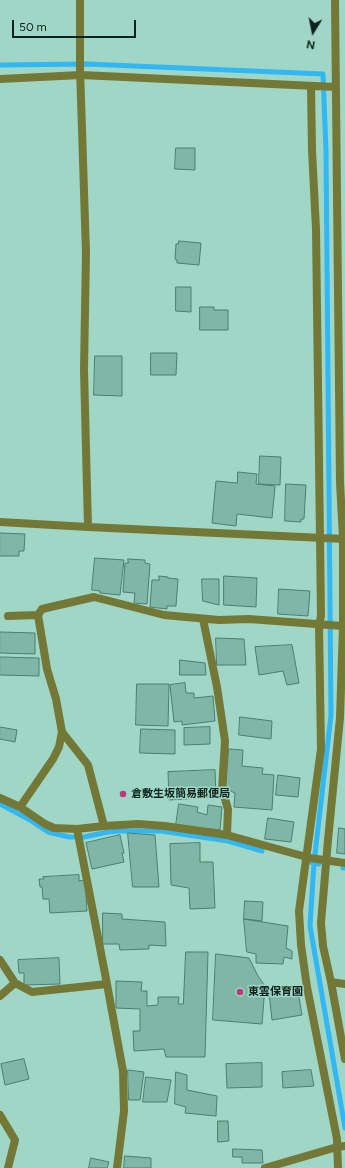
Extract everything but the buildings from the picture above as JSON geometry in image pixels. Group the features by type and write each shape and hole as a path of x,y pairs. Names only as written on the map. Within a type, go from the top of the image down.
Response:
{"street":[{"path":"80,0 80,71 86,254 84,370 88,527"},
{"path":"20,807 56,753 59,747 62,732 56,699 47,669 38,615 42,609 94,597 164,615 219,620 249,619 331,625 344,616 341,538 333,87 335,0"},
{"path":"0,79 80,71 333,87"},
{"path":"314,86 312,150 316,229 323,538 321,616 331,625 340,718 323,860 321,923 323,946 345,1059"},
{"path":"0,522 341,538"},
{"path":"8,616 38,615"},
{"path":"203,618 217,687 225,741 222,789 228,809 227,835"},
{"path":"331,625 321,749 308,857 299,911 301,945 307,987 337,1139 342,1146 338,1168"},
{"path":"62,732 88,765 104,826"},
{"path":"0,798 20,807 45,824 54,828 78,834 104,826 144,824 165,826 227,835 308,857 345,863"},
{"path":"78,834 123,1071 124,1111 117,1168"},
{"path":"0,960 15,983 32,992 107,984"},
{"path":"331,982 345,984"},
{"path":"0,996 15,983"},
{"path":"0,1115 15,1140 8,1168"},
{"path":"266,1168 342,1146"}],"waterway":[{"path":"0,65 87,64 323,74 326,151 331,715 314,863 310,926 345,1128"},
{"path":"0,804 30,820 48,832 69,837 84,837 119,831 161,831 228,841 262,851"},
{"path":"310,862 319,864"}],"place":[{"name":"倉敷生坂簡易郵便局","path":"123,794"},
{"name":"東雲保育園","path":"240,992"}]}
